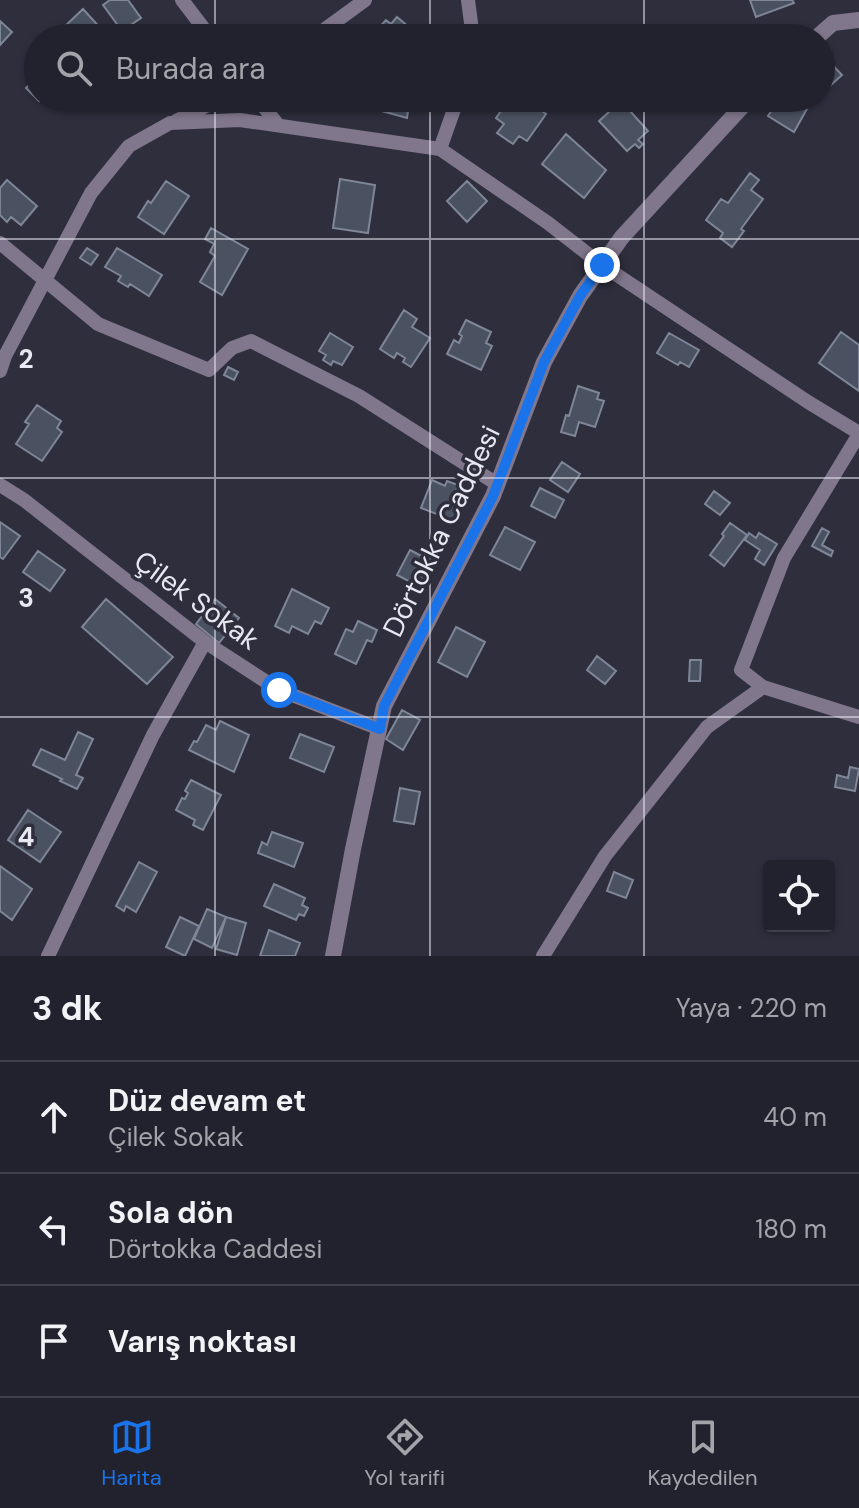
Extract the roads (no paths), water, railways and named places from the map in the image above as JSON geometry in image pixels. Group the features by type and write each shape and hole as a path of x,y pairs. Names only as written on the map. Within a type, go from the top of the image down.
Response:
{"street":[{"path":"182,0 200,24"},
{"path":"332,24 365,0"},
{"path":"468,0 471,24"},
{"path":"832,24 859,20"},
{"path":"0,371 91,193 129,146 193,112"},
{"path":"268,112 278,125"},
{"path":"440,149 453,112"},
{"name":"Dörtokka Caddesi","path":"333,956 384,706 497,484 544,362 580,296 622,237 737,112"},
{"path":"170,123 240,120 440,149 548,223 602,265 859,433 784,558 741,670 763,687 859,717"},
{"path":"0,243 98,324 209,370 232,348 251,341 359,396 497,484"},
{"name":"Çilek Sokak","path":"0,485 24,500 205,642 279,690 380,729"},
{"path":"48,956 153,735 205,642"},
{"path":"543,956 605,856 707,727 763,687"}]}
